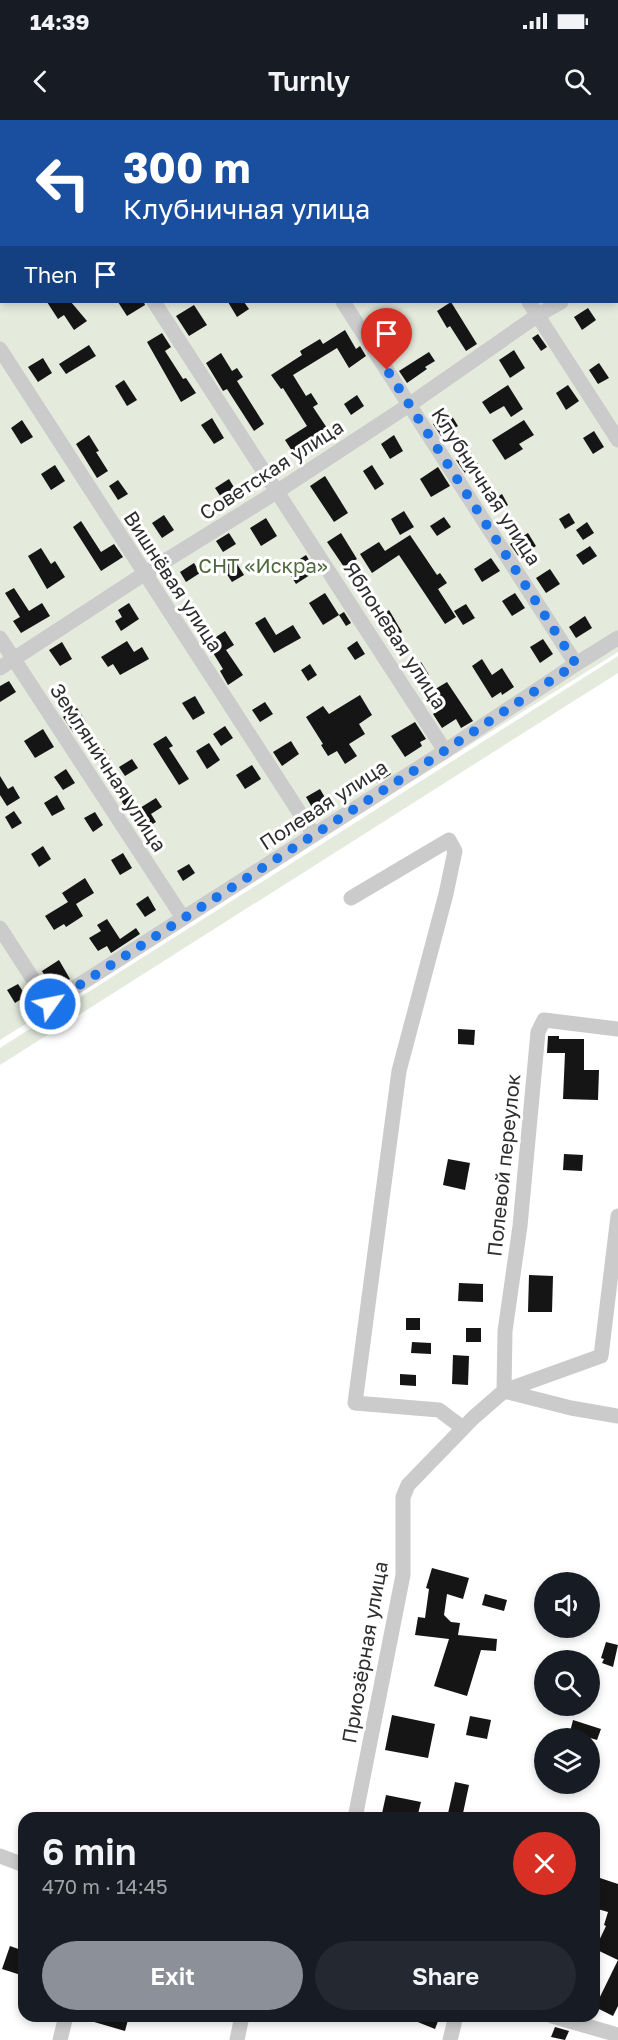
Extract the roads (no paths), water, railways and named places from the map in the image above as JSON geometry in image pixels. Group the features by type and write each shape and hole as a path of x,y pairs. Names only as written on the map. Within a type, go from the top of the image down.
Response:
{"street":[{"name":"Яблоневая улица","path":"155,303 445,751"},
{"name":"Клубничная улица","path":"344,303 576,664"},
{"path":"530,303 618,440"},
{"name":"Советская улица","path":"0,668 144,574 278,491 409,405 538,315 559,303"},
{"name":"Вишнёвая улица","path":"0,349 314,835"},
{"name":"Земляничная улица","path":"0,638 183,918"},
{"name":"Полевая улица","path":"0,928 50,1004 618,638"},
{"path":"351,898 448,840 455,851 446,894 399,1071 355,1404 439,1410 463,1428"},
{"name":"Полевой переулок","path":"504,1391 505,1331 520,1226 538,1032 544,1020 618,1029"},
{"path":"504,1391 601,1356 618,1216"},
{"path":"504,1391 571,1408 618,1416"},
{"name":"Приозёрная улица","path":"356,1812 403,1575 404,1497 408,1485 463,1428 504,1391"},
{"path":"0,1856 18,1862"},
{"path":"60,2040 64,2022"},
{"path":"237,2040 241,2022"},
{"path":"450,2040 454,2022"},
{"path":"573,2022 618,2035"}],"park label":[{"name":"СНТ «Искра»","path":"263,565"}]}
